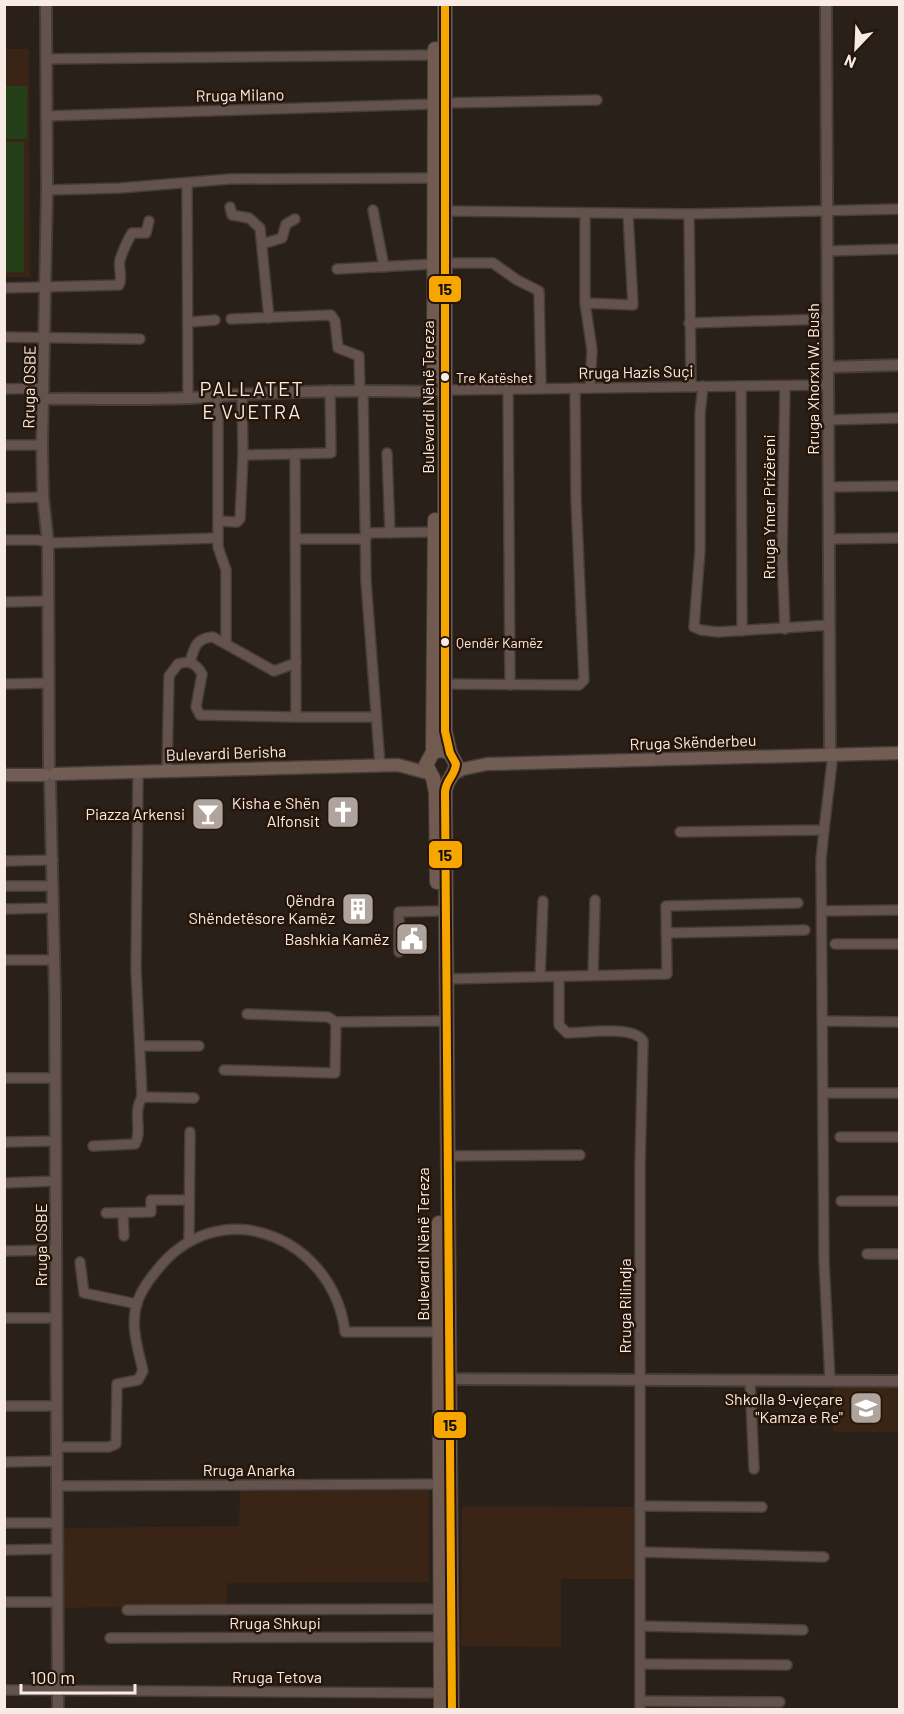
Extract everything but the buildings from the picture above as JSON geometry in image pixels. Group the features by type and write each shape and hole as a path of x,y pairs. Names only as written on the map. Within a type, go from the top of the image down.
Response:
{"main road":[{"name":"Bulevardi Nënë Tereza","path":"435,4 435,55 440,104 444,211 440,263"},
{"name":"Bulevardi Nënë Tereza","path":"441,1710 438,1021 442,979 445,792 441,776 426,765 431,754 439,391 440,263 435,178 445,4"},
{"name":"Bulevardi Nënë Tereza","path":"439,391 445,731 456,767 441,776"},
{"path":"431,754 442,750 452,754"},
{"name":"Rruga Skënderbeu","path":"441,776 487,764 900,753"},
{"name":"Bulevardi Berisha","path":"398,765 431,754"},
{"name":"Rruga Skënderbeu","path":"452,754 487,764"},
{"name":"Bulevardi Berisha","path":"4,775 398,765 441,776"},
{"name":"Bulevardi Nënë Tereza","path":"441,776 437,911 442,979 448,1156 452,1710"}],"street":[{"name":"Rruga OSBE","path":"46,4 47,190 42,445 43,497 48,542 46,601 53,860 58,1710"},
{"name":"Rruga Xhorxh W. Bush","path":"826,4 831,754"},
{"path":"46,60 435,55"},
{"name":"Rruga Milano","path":"46,116 597,100"},
{"path":"47,190 230,179 435,178"},
{"path":"187,183 190,322 188,397"},
{"path":"230,207 232,215 249,218 257,223 262,244 269,318"},
{"path":"444,211 689,214 900,209"},
{"path":"373,210 384,267"},
{"path":"585,214 585,303 592,350 590,388"},
{"path":"585,303 633,305 628,214"},
{"path":"689,214 691,387"},
{"path":"262,244 282,238 286,224 296,219"},
{"path":"4,288 119,285 120,260 128,239 132,233 146,233 149,221"},
{"path":"828,250 900,249"},
{"path":"337,269 440,263 493,263 539,291 541,389"},
{"path":"231,319 331,315 335,321 338,348 359,356 369,634 380,765"},
{"path":"190,322 215,320"},
{"path":"689,323 828,320"},
{"path":"4,337 140,339"},
{"path":"828,367 900,365"},
{"name":"Rruga Hazis Suçi","path":"439,391 828,384"},
{"path":"703,386 700,412 700,550 694,627 701,630 742,631 830,625"},
{"path":"741,386 742,631"},
{"name":"Rruga Ymer Prizëreni","path":"785,386 782,554 785,629"},
{"path":"445,684 579,685 584,680 576,499 575,388"},
{"path":"4,389 44,394 188,397 330,390 439,391"},
{"path":"508,389 510,685"},
{"path":"243,455 331,453 330,390"},
{"path":"219,522 237,522 240,519 243,455 242,393"},
{"path":"218,395 218,547 226,570 226,643"},
{"path":"828,420 900,418"},
{"path":"4,445 42,445"},
{"path":"387,453 390,533"},
{"path":"295,454 296,717"},
{"path":"829,487 900,486"},
{"path":"4,498 43,497"},
{"path":"296,539 435,532"},
{"path":"4,540 48,542 218,538"},
{"path":"829,539 900,538"},
{"path":"4,602 46,601"},
{"path":"166,771 169,676 174,668 186,662 200,639 213,637 274,671 296,663"},
{"path":"186,662 202,674 196,707 200,715 376,717"},
{"path":"4,684 48,683"},
{"path":"830,1381 824,1261 821,860 831,754"},
{"path":"93,1146 135,1144 138,1139 136,1109 142,1097 136,969 138,772"},
{"path":"680,832 824,830"},
{"path":"4,861 53,860"},
{"path":"4,886 53,886"},
{"path":"593,975 595,900"},
{"path":"540,976 543,901"},
{"path":"442,979 667,974 665,909 668,905 798,903"},
{"path":"4,909 53,908"},
{"path":"822,911 900,910"},
{"path":"399,952 399,912 437,911"},
{"path":"666,933 805,930"},
{"path":"835,944 900,944"},
{"path":"4,960 54,960"},
{"name":"Rruga Rilindja","path":"560,977 559,1025 567,1033 629,1031 639,1035 643,1041 640,1705"},
{"path":"247,1014 328,1017 336,1022 438,1021"},
{"path":"823,1021 900,1022"},
{"path":"224,1070 335,1073 336,1022"},
{"path":"140,1047 199,1046"},
{"path":"4,1078 54,1078"},
{"path":"824,1094 900,1094"},
{"path":"142,1097 194,1098"},
{"path":"189,1242 190,1132"},
{"path":"840,1137 900,1137"},
{"path":"4,1142 55,1142"},
{"path":"448,1156 580,1155"},
{"path":"4,1183 56,1181"},
{"path":"106,1213 151,1212 152,1200 189,1200"},
{"path":"841,1201 900,1201"},
{"path":"123,1213 124,1236"},
{"path":"57,1447 109,1447 116,1444 117,1384 138,1380 143,1371 134,1329 137,1304 160,1266 189,1242 232,1231 261,1232 275,1237 311,1259 331,1285 343,1315 345,1332 439,1332"},
{"path":"4,1251 55,1250"},
{"path":"867,1254 900,1254"},
{"path":"80,1262 84,1293 137,1304"},
{"path":"4,1318 56,1318"},
{"path":"450,1379 900,1381"},
{"path":"750,1381 754,1469"},
{"path":"4,1406 57,1406"},
{"path":"4,1462 57,1461"},
{"name":"Rruga Anarka","path":"57,1486 440,1484"},
{"path":"640,1506 762,1507"},
{"path":"4,1523 57,1522"},
{"path":"4,1550 58,1549"},
{"path":"640,1552 824,1557"},
{"path":"4,1602 58,1602"},
{"path":"127,1610 441,1609"},
{"path":"640,1626 803,1630"},
{"name":"Rruga Shkupi","path":"110,1638 441,1637"},
{"path":"640,1664 787,1665"},
{"name":"Rruga Tetova","path":"4,1690 441,1693"},
{"path":"640,1705 780,1702"}],"shaded area":[{"path":"5,49 29,49 30,277 5,277"},
{"name":"Shkolla 9-vjeçare \"Kamza e Re\"","path":"833,1384 899,1384 899,1432 833,1432"},
{"path":"429,1487 429,1582 228,1583 226,1605 61,1608 61,1528 239,1526 240,1488"},
{"path":"462,1506 634,1507 634,1579 561,1579 561,1647 461,1646"}],"green space":[{"path":"5,86 27,86 27,139 5,139"},
{"path":"5,142 24,142 24,272 5,272"}],"transit line":[{"name":"15","path":"445,4 445,731 450,753 456,764 445,792 452,1710"}],"place":[{"name":"Tre Katëshet","path":"445,377"},
{"name":"Qendër Kamëz","path":"445,642"},
{"name":"Kisha e Shën Alfonsit","path":"343,812"},
{"name":"Piazza Arkensi","path":"208,814"},
{"name":"Qëndra Shëndetësore Kamëz","path":"358,909"},
{"name":"Bashkia Kamëz","path":"412,939"},
{"name":"Shkolla 9-vjeçare \"Kamza e Re\"","path":"866,1408"}],"district":[{"name":"PALLATET E VJETRA","path":"252,400"}]}
